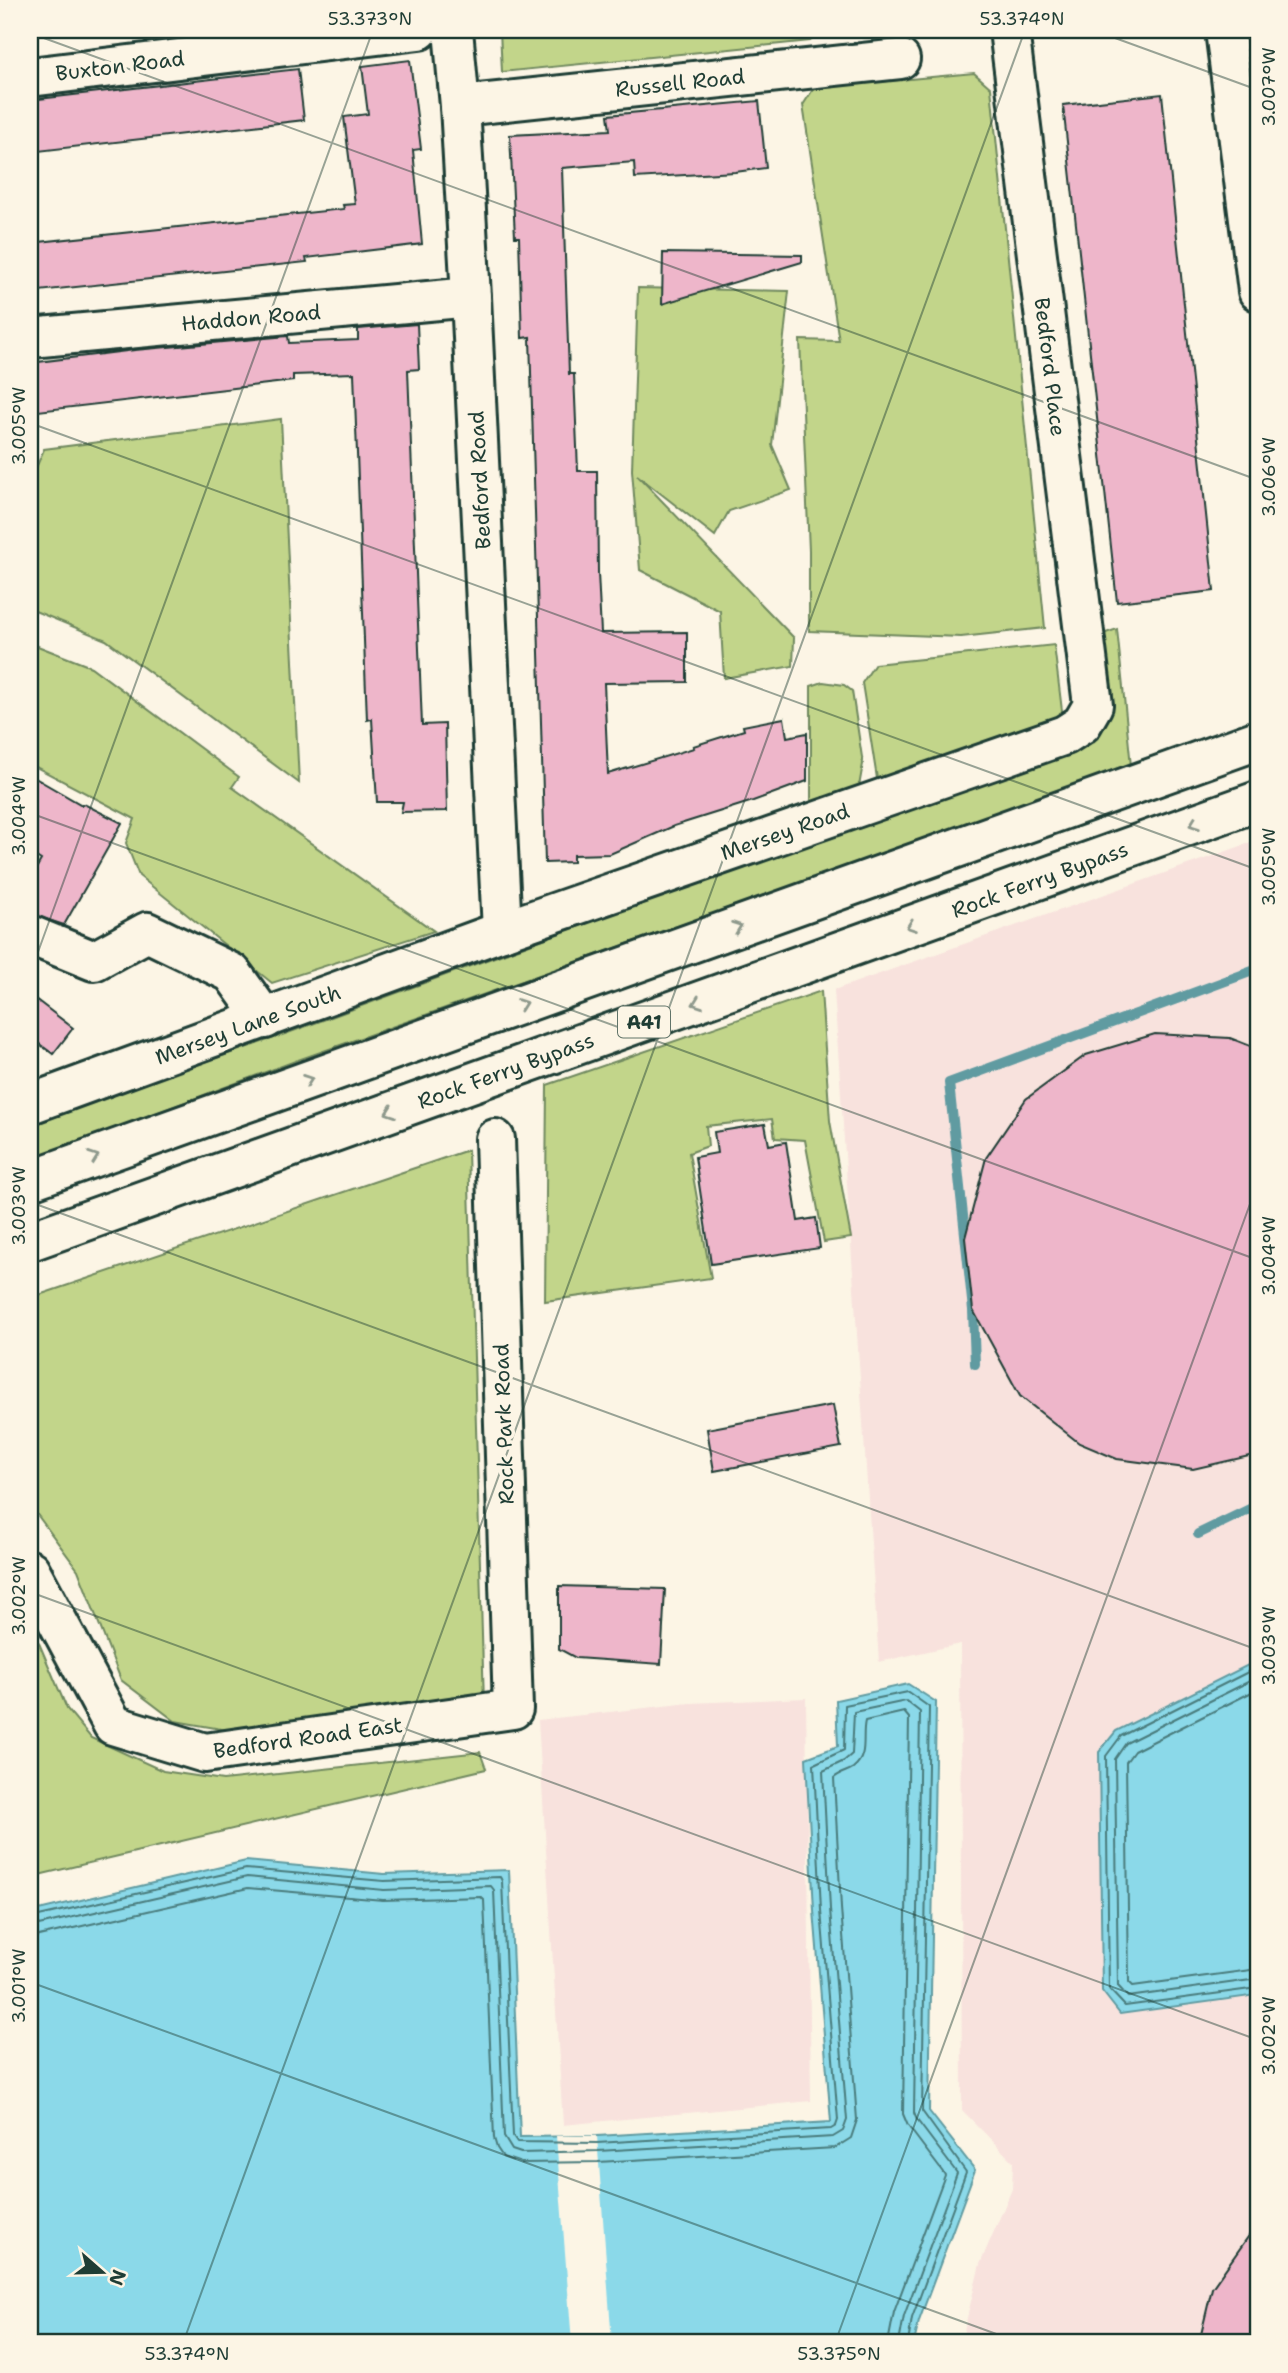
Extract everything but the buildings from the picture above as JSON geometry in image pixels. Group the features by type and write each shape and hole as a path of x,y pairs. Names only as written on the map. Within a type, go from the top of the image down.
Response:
{"main road":[{"name":"Buxton Road","path":"30,77 419,30"},
{"name":"Bedford Road","path":"453,30 471,297 502,932"},
{"name":"Bedford Place","path":"1009,30 1093,705"},
{"path":"1225,30 1258,291"},
{"name":"Russell Road","path":"460,106 900,59"},
{"name":"Haddon Road","path":"30,338 471,297"},
{"name":"Mersey Road","path":"466,946 1065,735 1082,724 1093,705"},
{"path":"30,1180 1258,740"},
{"name":"Rock Ferry Bypass","path":"30,1241 1258,801"},
{"path":"30,935 94,961 147,932 232,973 265,1019"},
{"name":"Mersey Lane South","path":"30,1104 466,946"},
{"name":"Rock Park Road","path":"495,1139 513,1709"},
{"name":"Bedford Road East","path":"30,1570 113,1726 205,1753 513,1709"}],"shaded area":[{"path":"1258,840 1258,2343 961,2343 980,2264 1012,2189 1013,2162 962,2110 960,1644 879,1662 834,990"},
{"path":"806,1698 811,2101 563,2125 538,1720 690,1703"}],"green space":[{"path":"500,30 823,30 810,41 502,72"},
{"path":"974,73 991,88 1045,628 961,637 809,631 809,551 800,340 839,341 803,105 814,88"},
{"path":"638,288 789,291 772,445 791,490 729,511 715,536 637,475 794,638 793,666 724,678 720,611 640,570 632,470"},
{"path":"281,419 299,783 106,640 30,609 30,482 44,449"},
{"path":"1117,629 1131,766 298,1060 30,1160 30,1123 285,1034 617,912 1067,755 1103,728 1110,690 1103,634"},
{"path":"30,643 91,667 239,777 232,787 434,931 272,983 139,876 126,843 135,819 30,764"},
{"path":"1054,645 1063,719 878,785 862,683 875,664"},
{"path":"823,682 844,685 852,691 863,764 858,792 811,810 811,686"},
{"path":"821,991 830,1121 851,1238 824,1242 805,1140 775,1138 772,1119 706,1126 708,1146 689,1153 711,1278 545,1301 547,1085"},
{"path":"468,1150 484,1704 256,1735 175,1721 121,1680 78,1570 30,1505 30,1298"},
{"path":"30,1622 67,1709 91,1738 163,1771 223,1780 480,1752 486,1769 30,1877"}],"water":[{"path":"1258,1660 1258,1995 1120,2014 1102,1991 1099,1752 1116,1731"},
{"path":"908,1684 936,1702 929,2111 975,2170 919,2321 914,2343 30,2343 30,1912 246,1861 384,1874 509,1870 520,2137 597,2136 831,2122 814,1910 806,1758 838,1746 836,1700"}],"pier":[{"path":"556,2136 597,2136 612,2343 572,2343"}],"waterway":[{"path":"975,1364 973,1310 949,1083 1258,969"},
{"path":"1198,1534 1258,1505"}]}
